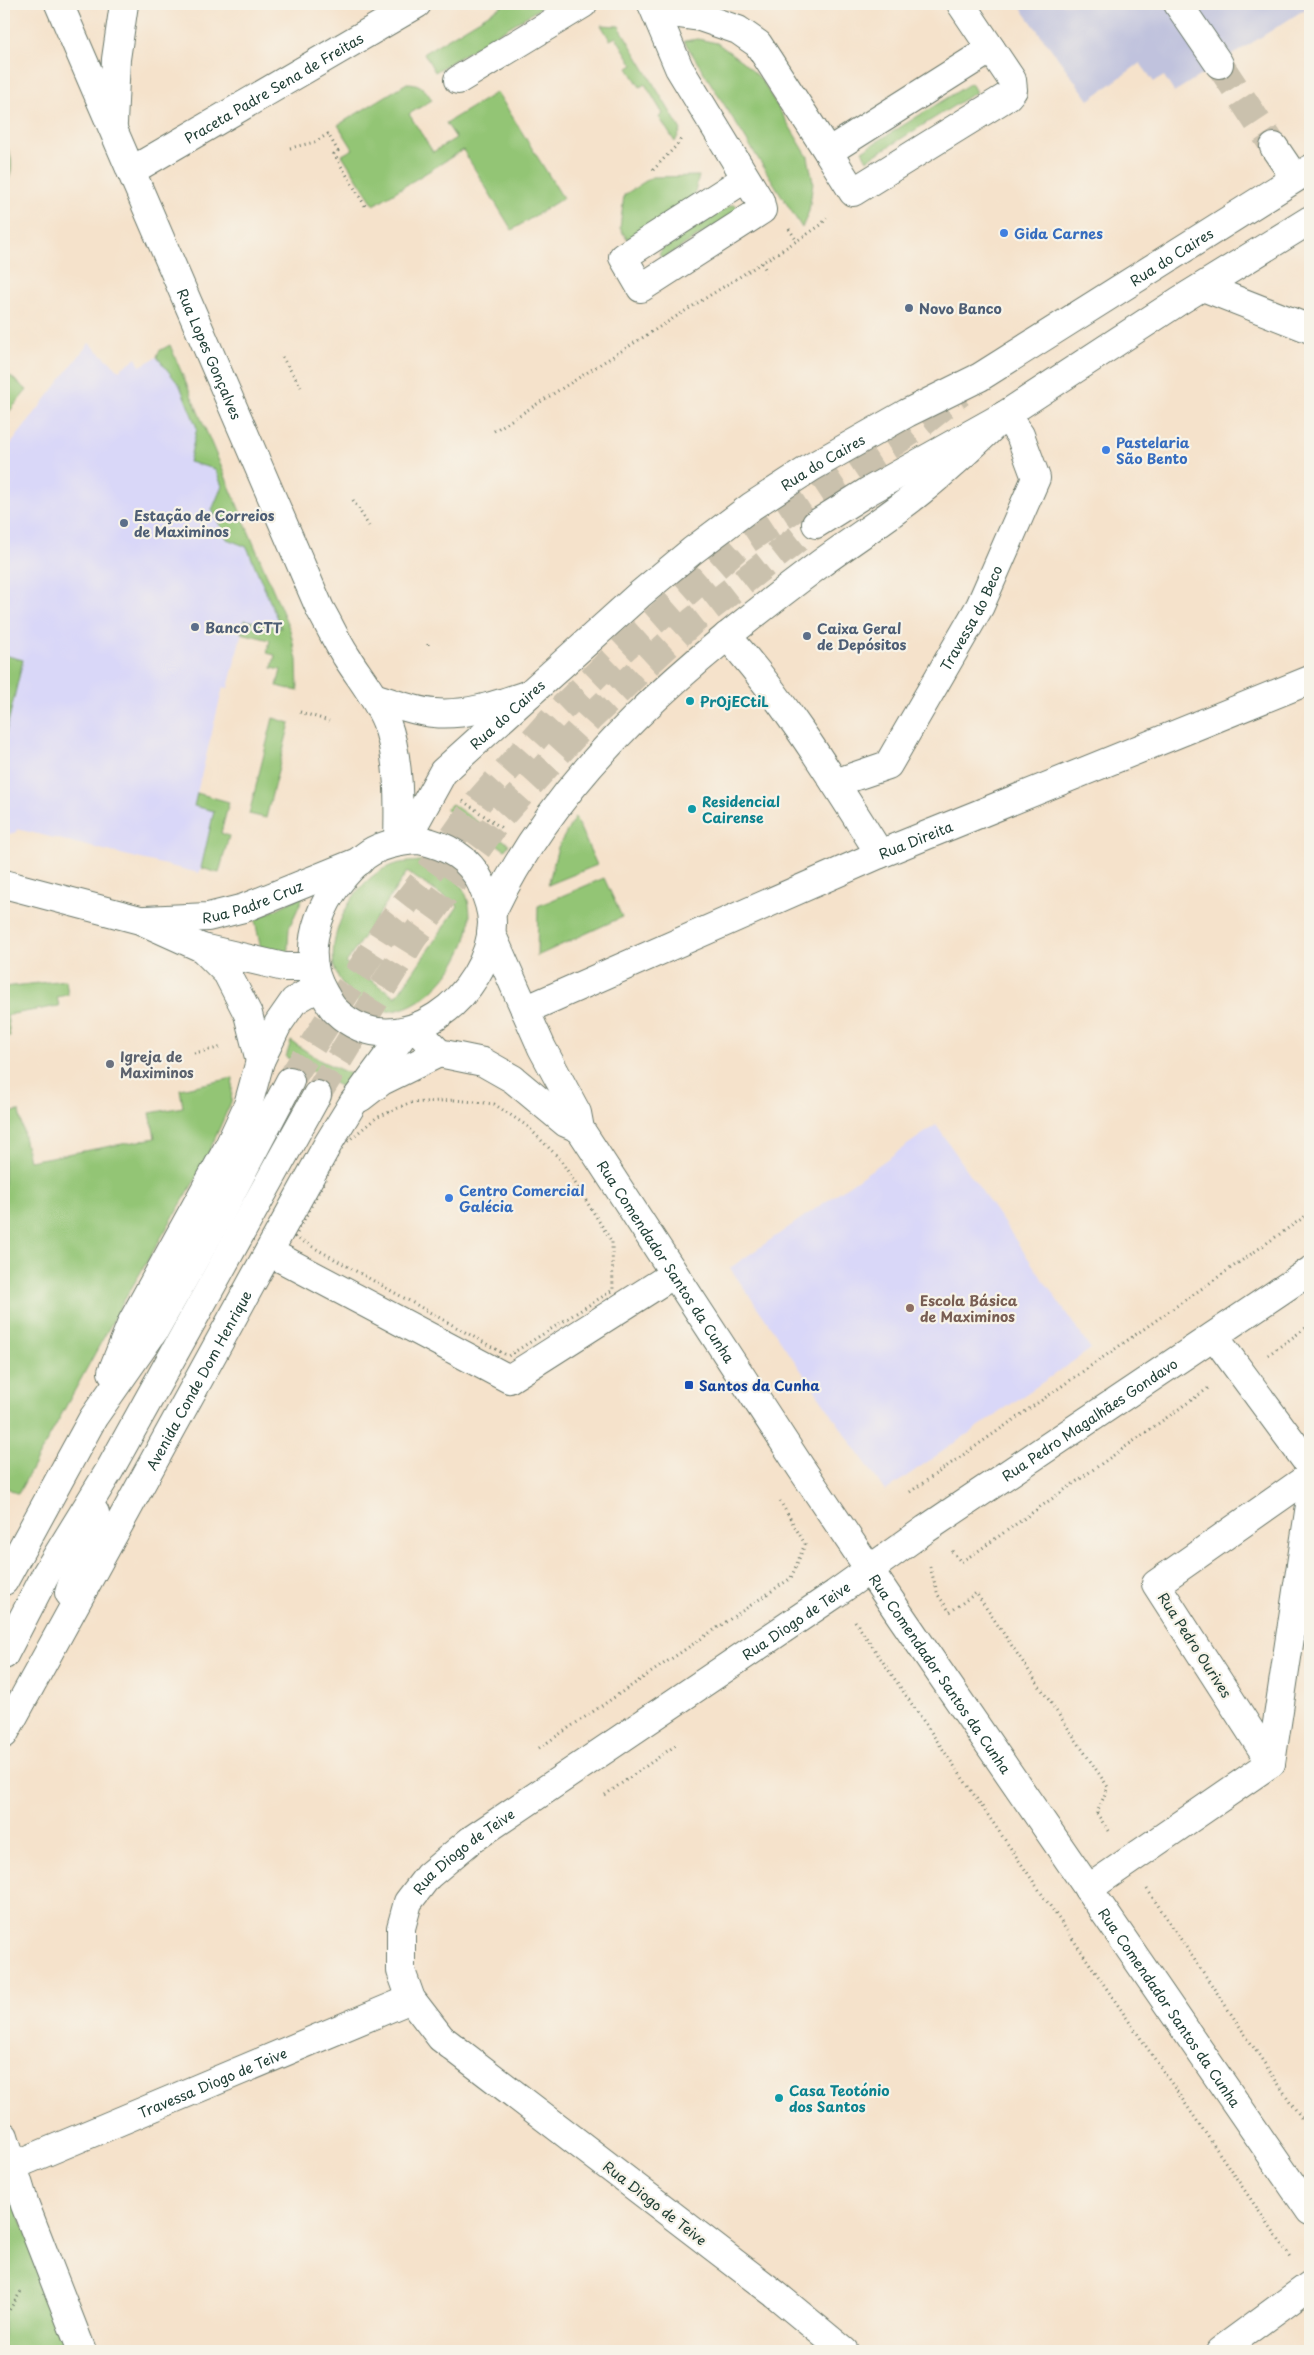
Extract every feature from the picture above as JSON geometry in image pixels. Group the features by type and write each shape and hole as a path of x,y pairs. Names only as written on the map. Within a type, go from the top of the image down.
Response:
{"street":[{"name":"Rua Lopes Gonçalves","path":"58,4 320,609 345,655 374,697 386,721 393,745 401,841"},
{"path":"113,130 116,59 124,4"},
{"name":"Praceta Padre Sena de Freitas","path":"131,171 196,135 416,4"},
{"path":"458,80 583,4"},
{"path":"652,4 678,14 700,17 738,30 758,44 853,192 1008,96 1013,90 1012,80 961,4"},
{"path":"652,4 679,68 746,178 760,201 762,210 642,288 623,257 746,178"},
{"path":"1178,4 1218,64"},
{"path":"828,152 992,49"},
{"path":"1274,147 1303,174"},
{"name":"Rua do Caires","path":"401,841 443,772 684,557 752,506 857,440 980,377 1303,174"},
{"path":"816,524 913,465 1005,415 1310,220"},
{"path":"1203,287 1310,329"},
{"path":"401,841 367,855 345,874 323,910 314,933 312,956 317,977 334,1010 350,1022 374,1031 390,1033 411,1030 445,1010 456,1001 473,979 484,956 492,922 507,880 527,846 594,758 655,699 728,636 818,566 921,491 1005,415"},
{"name":"Travessa do Beco","path":"835,783 888,765 980,606 1036,478 1020,435 1005,415"},
{"path":"728,636 754,666 835,783 880,854"},
{"name":"Rua Direita","path":"525,1010 880,854 1310,680"},
{"path":"374,697 405,707 434,713 458,713 492,707 529,694"},
{"name":"Rua Comendador Santos da Cunha","path":"401,841 433,843 465,860 478,876 492,922 525,1010 542,1048 577,1113 580,1129 870,1570 1310,2211"},
{"name":"Rua Padre Cruz","path":"140,920 208,917 244,908 360,861"},
{"name":"Rua Padre Cruz","path":"4,884 140,920 202,948 317,977"},
{"name":"Rua Padre Cruz","path":"202,948 228,973 248,1014 260,1061"},
{"path":"93,1418 132,1322 229,1146 248,1105 260,1061 278,1024 294,1001 317,977"},
{"path":"411,1030 439,1053"},
{"name":"Avenida Conde Dom Henrique","path":"4,1734 353,1103 411,1030"},
{"name":"Rua Comendador Santos da Cunha","path":"439,1053 483,1062 513,1080 566,1123 580,1129"},
{"name":"Avenida Conde Dom Henrique","path":"353,1103 382,1081 439,1053"},
{"path":"4,1581 93,1418 154,1331 220,1214 290,1081"},
{"name":"Avenida Conde Dom Henrique","path":"4,1655 48,1572 109,1471 317,1095"},
{"path":"269,1252 509,1379 674,1274"},
{"name":"Rua Pedro Magalhães Gondavo","path":"870,1570 926,1529 1310,1271"},
{"path":"1214,1336 1310,1466"},
{"name":"Avenida Conde Dom Henrique","path":"47,1658 109,1471"},
{"name":"Rua Pedro Ourives","path":"1271,1763 1156,1584 1310,1476"},
{"path":"1088,1889 1271,1763 1310,1505"},
{"name":"Rua Diogo de Teive","path":"844,2351 775,2294 441,2038 410,1999 401,1971 401,1928 408,1902 428,1876 471,1840 870,1570"},
{"name":"Travessa Diogo de Teive","path":"13,2166 410,1999"},
{"path":"4,2136 25,2204 82,2351"},
{"path":"1220,2351 1310,2285"}],"path":[{"path":"653,170 677,145 684,133"},
{"path":"290,148 315,142 328,134 338,151 334,154 367,209"},
{"path":"494,431 806,235"},
{"path":"762,263 767,272"},
{"path":"282,358 301,387"},
{"path":"353,500 369,526"},
{"path":"428,640 428,645"},
{"path":"300,712 329,722"},
{"path":"459,798 505,831"},
{"path":"194,1053 215,1049"},
{"path":"295,1237 508,1356 613,1290 612,1242 560,1159 527,1126 494,1104 454,1100 409,1103 376,1118"},
{"path":"910,1492 1310,1213"},
{"path":"1265,1358 1310,1325"},
{"path":"948,1546 961,1562 1214,1384"},
{"path":"539,1748 792,1578 805,1544 775,1492"},
{"path":"930,1564 930,1573 936,1590 950,1612 976,1593 1108,1787 1097,1813 1310,2131"},
{"path":"850,1614 1291,2258"},
{"path":"605,1795 678,1743"},
{"path":"4,2318 25,2286"}],"shaded area":[{"path":"1018,4 1310,4 1310,6 1174,92 1164,76 1154,82 1140,63 1089,100"},
{"name":"Estação de Correios de Maximinos","path":"89,343 119,370 136,358 140,366 157,357 159,351 170,345 282,629 245,620 228,688 223,687 197,793 229,802 221,833 229,836 219,873 201,868 199,873 17,829 16,832 10,834 4,833 4,740 23,660 4,655 4,453"},
{"name":"Escola Básica de Maximinos","path":"936,1125 1091,1349 885,1491 730,1268"}],"green space":[{"path":"505,4 547,4 435,72 424,53"},
{"path":"601,25 619,26 681,130 675,142 659,117 663,114 645,84 640,87 628,68 633,65 616,37 610,40"},
{"path":"698,39 717,43 743,62 761,79 808,157 813,182 809,211 802,228 684,41"},
{"path":"407,83 422,87 432,100 409,114 433,152 456,138 446,123 497,92 563,198 512,230 463,150 374,205 342,155 353,149 338,125"},
{"path":"971,83 976,92 867,160 862,151"},
{"path":"4,143 10,154 12,166 4,189"},
{"path":"699,176 693,199 633,239 626,238 620,228 624,195 652,177"},
{"path":"731,205 736,205 738,211 662,259 659,254 663,248"},
{"path":"170,345 290,630 297,660 298,691 277,686 281,670 272,668 275,655 267,653 270,640 241,633 245,620 281,628 247,547 227,539 212,510 222,486 215,469 189,462 197,428 180,386 157,357 159,351"},
{"path":"4,371 27,390 4,418"},
{"path":"4,655 23,660 4,740"},
{"path":"273,718 290,723 266,818 249,814"},
{"path":"197,793 229,802 221,833 229,836 219,873 201,868 214,811 194,806"},
{"path":"452,804 509,844 505,850 446,809"},
{"path":"575,817 597,865 548,885 558,847"},
{"path":"420,861 454,878 469,904 468,934 454,965 432,991 405,1008 377,1010 351,995 338,977 334,966 335,937 347,907 366,882 390,866","holes":["407,872 458,906 396,997 346,963"]},
{"path":"604,878 622,917 537,956 538,906"},
{"path":"304,895 289,928 287,963 261,950 255,920"},
{"path":"66,980 68,995 57,997 59,1006 7,1015 10,1036 4,1037 4,987"},
{"path":"291,1041 321,1061 355,1076 343,1088 286,1057"},
{"path":"233,1078 231,1102 201,1170 122,1304 18,1494 4,1486 4,1113 19,1111 29,1161 155,1138 150,1113 183,1107 180,1089"},
{"path":"4,2177 74,2351 4,2351"}],"tunnel":[{"path":"1219,64 1274,147"},
{"path":"290,1081 390,923 422,882 479,801 561,709 624,648 741,544 916,428 960,393"},
{"path":"317,1095 413,938 501,816 589,719 693,621 816,524"}],"place":[{"name":"Gida Carnes","path":"1004,233"},
{"name":"Novo Banco","path":"909,308"},
{"name":"Pastelaria São Bento","path":"1106,450"},
{"name":"Estação de Correios de Maximinos","path":"124,523"},
{"name":"Banco CTT","path":"195,627"},
{"name":"Caixa Geral de Depósitos","path":"807,636"},
{"name":"PrOjECtiL","path":"690,701"},
{"name":"Residencial Cairense","path":"692,809"},
{"name":"Igreja de Maximinos","path":"110,1064"},
{"name":"Centro Comercial Galécia","path":"449,1198"},
{"name":"Escola Básica de Maximinos","path":"910,1308"},
{"name":"Santos da Cunha","path":"689,1385"},
{"name":"Casa Teotónio dos Santos","path":"779,2098"}]}
